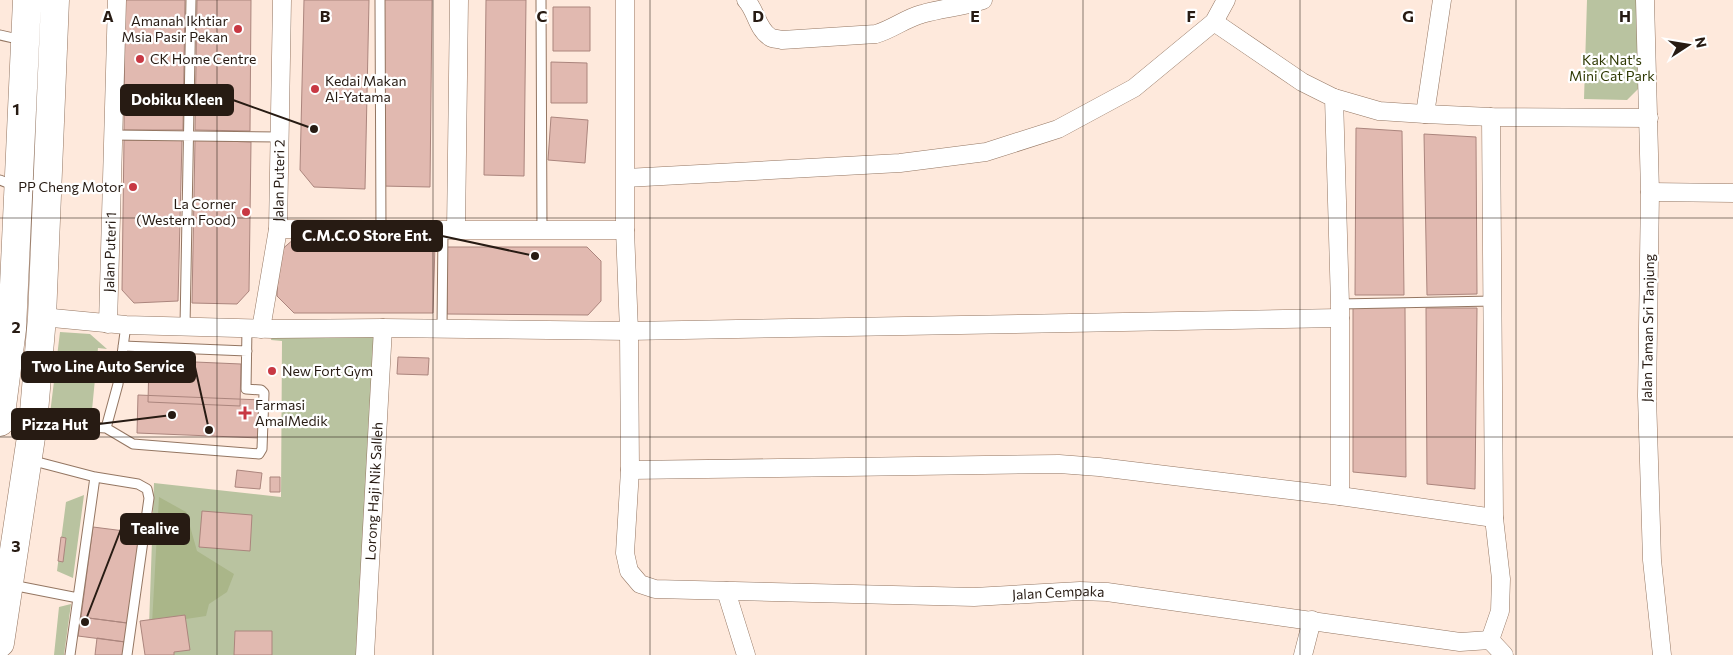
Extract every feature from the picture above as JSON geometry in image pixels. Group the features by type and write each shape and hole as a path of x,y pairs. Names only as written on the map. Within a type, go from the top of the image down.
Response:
{"highway":[{"path":"0,422 12,329 10,184 13,38 27,0"},
{"path":"0,643 33,424 42,317 56,0"}],"street":[{"name":"Jalan Puteri 1","path":"108,324 117,0"},
{"name":"Jalan Puteri 2","path":"254,328 278,229 282,0"},
{"path":"450,230 459,0"},
{"path":"625,0 630,470 1059,464 1099,467 1340,496 1494,518"},
{"path":"746,0 752,6 761,28 770,37 782,40 876,34 889,30 909,18 923,13 966,6 983,0"},
{"path":"626,178 900,163 986,152 1058,129 1134,88 1214,22 1226,0"},
{"path":"1425,114 1442,0"},
{"name":"Jalan Taman Sri Tanjung","path":"1645,0 1642,48 1649,118 1650,192 1647,405 1652,560 1662,655"},
{"path":"1214,22 1302,82 1334,98 1379,111 1491,117 1649,118"},
{"path":"1334,98 1340,311 1340,496"},
{"path":"1491,117 1494,518 1501,579 1500,611 1490,640 1504,655"},
{"path":"1650,192 1733,193"},
{"path":"278,229 626,230"},
{"path":"42,317 126,325 254,328 629,330 1340,311"},
{"name":"Lorong Haji Nik Salleh","path":"365,655 383,328"},
{"name":"Jalan Cempaka","path":"630,470 625,553 629,571 640,584 655,589 974,597 1080,591 1107,592 1460,642 1490,640"},
{"path":"726,591 746,655"},
{"path":"1303,655 1312,620"}],"lane":[{"path":"185,326 191,0"},
{"path":"380,0 381,230"},
{"path":"541,0 542,230"},
{"path":"113,135 279,137"},
{"path":"442,328 450,230"},
{"path":"1340,311 1493,301"},
{"path":"106,428 118,384 126,325"},
{"path":"33,424 106,428 133,444 259,454 262,450 264,393 262,390 246,389 246,351 254,328"},
{"path":"124,346 246,351"},
{"path":"27,460 95,477 143,485 149,493 127,655"},
{"path":"70,655 95,477"},
{"path":"8,584 78,598"}],"green space":[{"name":"Kak Nat's Mini Cat Park","path":"1587,0 1636,0 1639,88 1627,100 1584,99"},
{"path":"383,328 365,655 148,655 154,483 281,497 282,341 271,340 273,329"},
{"path":"60,332 90,334 107,349 98,348 92,410 72,416 50,414"},
{"path":"84,495 73,578 57,571 66,502"},
{"path":"159,497 186,512 197,551 234,574 227,592 209,604 206,616 152,624"},
{"path":"71,604 64,655 54,655 59,607"}],"building":[{"path":"125,0 185,0 183,130 124,130"},
{"path":"197,0 251,0 250,131 195,130"},
{"path":"304,0 369,0 365,189 314,187 300,170"},
{"path":"384,0 432,0 430,187 381,186"},
{"path":"486,0 526,0 524,176 484,175"},
{"path":"553,7 590,7 590,51 553,51"},
{"path":"551,62 587,63 587,103 551,103"},
{"path":"551,117 588,120 585,163 548,160"},
{"path":"1356,128 1402,131 1404,295 1355,295"},
{"path":"1424,134 1476,137 1477,294 1427,295"},
{"path":"124,140 182,140 178,301 134,303 122,290"},
{"path":"195,140 251,142 249,291 237,304 192,303"},
{"path":"295,238 435,245 433,313 294,313 277,296 279,252"},
{"path":"447,247 587,247 601,261 601,301 588,315 447,314"},
{"path":"1353,307 1405,307 1406,477 1353,472"},
{"path":"1426,308 1477,308 1475,489 1427,484"},
{"path":"398,357 429,358 428,375 397,374"},
{"path":"149,360 241,364 240,406 148,402"},
{"path":"138,395 262,400 260,438 137,433"},
{"path":"237,470 262,473 260,489 235,487"},
{"path":"270,477 280,477 280,492 270,492"},
{"path":"202,511 252,515 250,551 199,547"},
{"path":"93,527 140,533 127,623 81,617"},
{"path":"61,537 66,538 63,562 58,561"},
{"path":"185,615 190,650 174,652 174,655 145,655 140,621"},
{"path":"81,617 127,623 125,642 78,636"},
{"path":"235,631 272,631 272,655 234,655"},
{"path":"97,638 125,642 123,655 95,655"}],"place":[{"name":"Amanah Ikhtiar Msia Pasir Pekan","path":"238,29"},
{"name":"CK Home Centre","path":"140,59"},
{"name":"Kedai Makan Al-Yatama","path":"315,89"},
{"name":"Dobiku Kleen","path":"314,129"},
{"name":"PP Cheng Motor","path":"133,187"},
{"name":"La Corner (Western Food)","path":"246,212"},
{"name":"C.M.C.O Store Ent.","path":"535,256"},
{"name":"New Fort Gym","path":"272,371"},
{"name":"Farmasi AmalMedik","path":"245,413"},
{"name":"Pizza Hut","path":"172,415"},
{"name":"Two Line Auto Service","path":"209,430"},
{"name":"Tealive","path":"85,622"}]}
